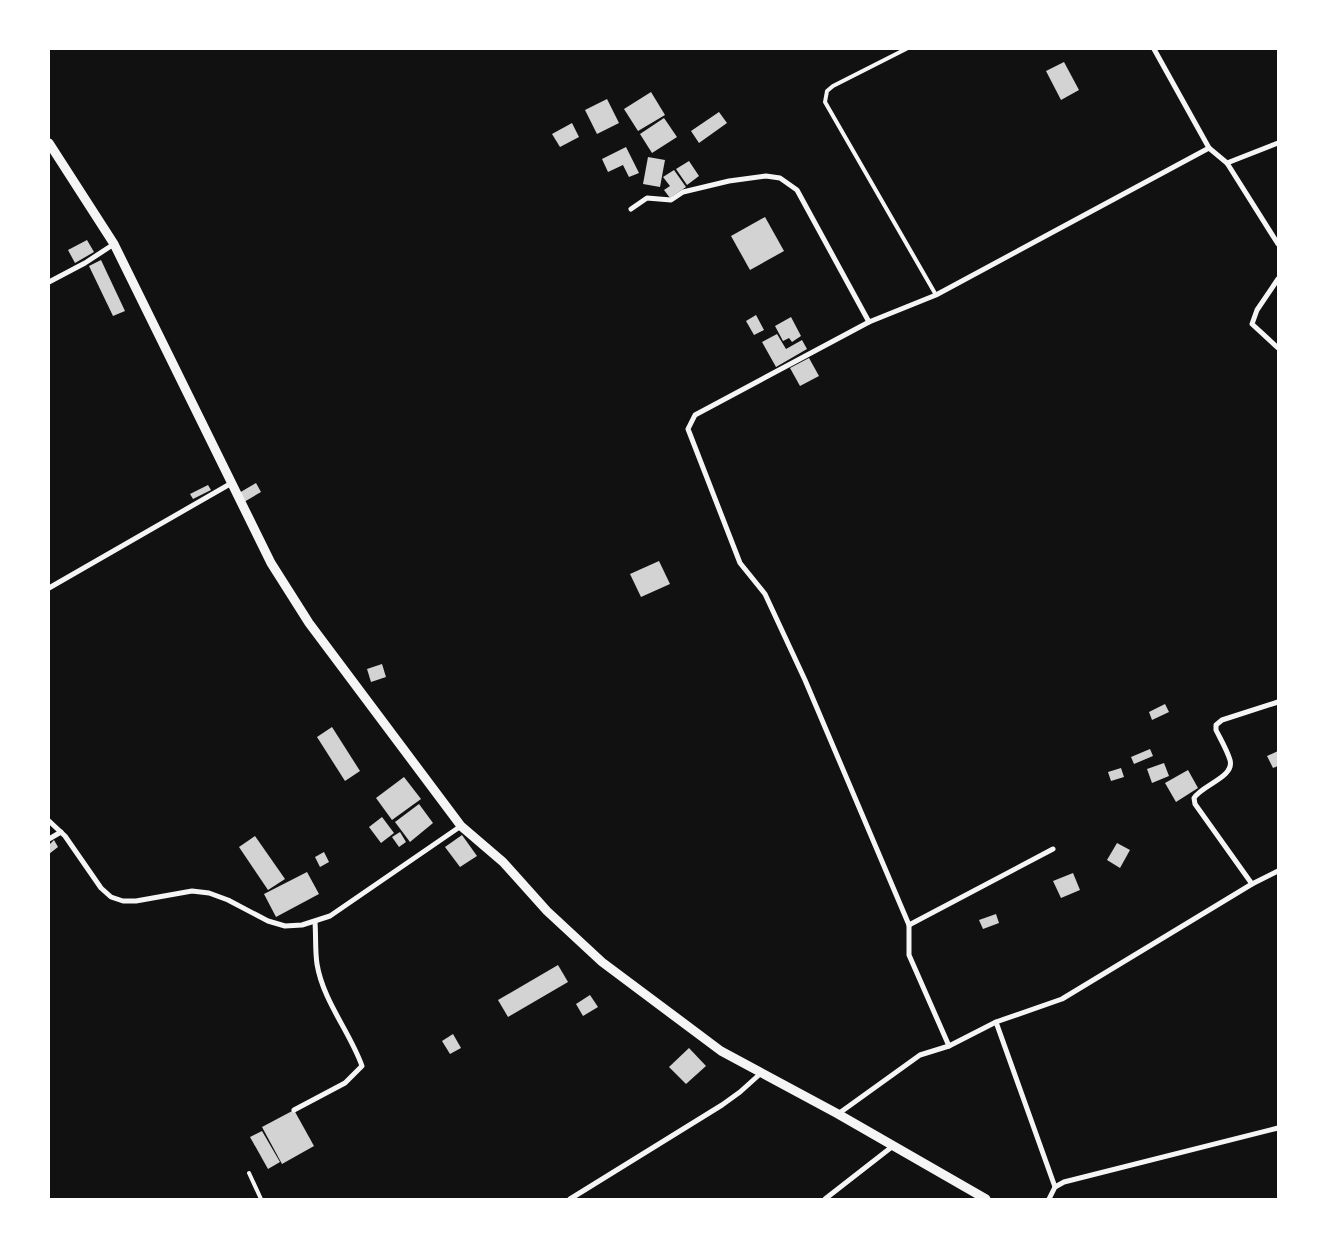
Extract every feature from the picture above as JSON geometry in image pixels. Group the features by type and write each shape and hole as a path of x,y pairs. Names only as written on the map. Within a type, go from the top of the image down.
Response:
{"street":[{"path":"1154,49 1209,148 1228,163 1278,244"},
{"path":"49,143 114,244 230,484 271,564 309,623 461,826 503,862 547,911 602,962 721,1051 760,1074 838,1114 974,1197 986,1199"},
{"path":"1228,163 1278,143"},
{"path":"950,1046 909,955 909,925 805,680 765,594 740,563 688,429 695,415 869,322 936,295 1209,148"},
{"path":"631,209 647,198 671,200 683,192 729,181 766,176 780,178 797,190 869,322"},
{"path":"49,282 85,263 114,244"},
{"path":"1278,279 1257,310 1252,324 1278,348"},
{"path":"49,588 230,484"},
{"path":"1252,884 1195,804 1194,798 1198,792 1227,773 1230,767 1230,761 1216,730 1216,725 1222,720 1278,702"},
{"path":"49,820 61,832 101,888 111,897 123,901 136,901 192,891 200,892 228,900 268,921 285,926 302,926 330,916 461,826"},
{"path":"49,839 61,832"},
{"path":"909,925 1053,849"},
{"path":"838,1114 920,1055 950,1046 996,1022 1062,999 1252,884 1278,871"},
{"path":"294,1110 345,1083 362,1066 355,1047 330,1000 317,966 315,922"},
{"path":"996,1022 1054,1187"},
{"path":"570,1199 722,1105 744,1089 760,1074"},
{"path":"1049,1199 1054,1187 1064,1182 1278,1128"},
{"path":"824,1199 893,1146"}],"lane":[{"path":"906,49 833,86 827,91 826,102 936,295"},
{"path":"249,1173 261,1199"}],"building":[{"path":"1064,62 1079,90 1061,100 1046,71"},
{"path":"651,92 665,115 638,131 624,109"},
{"path":"607,99 619,123 597,134 585,110"},
{"path":"719,112 727,123 699,143 691,131"},
{"path":"664,118 677,137 652,153 640,134"},
{"path":"572,123 579,137 560,147 552,134"},
{"path":"626,147 639,173 629,177 623,165 608,172 602,159"},
{"path":"648,157 665,160 660,187 643,184"},
{"path":"689,161 699,176 687,185 676,169"},
{"path":"674,170 686,187 670,198 664,190 670,186 663,177"},
{"path":"765,217 784,251 750,270 731,236"},
{"path":"87,240 94,252 75,263 68,250"},
{"path":"101,260 125,311 113,316 89,266"},
{"path":"756,315 764,330 754,335 746,321"},
{"path":"791,317 801,336 792,342 789,338 783,341 775,326"},
{"path":"777,334 786,349 802,340 807,349 776,367 762,342"},
{"path":"809,358 819,376 800,386 790,368"},
{"path":"256,483 261,492 244,502 239,493"},
{"path":"208,485 211,490 193,499 190,494"},
{"path":"659,561 670,584 641,597 630,574"},
{"path":"382,664 386,677 371,682 367,669"},
{"path":"1165,704 1169,712 1152,720 1149,712"},
{"path":"332,727 360,771 345,781 317,737"},
{"path":"1150,749 1153,756 1134,764 1131,757"},
{"path":"1278,751 1278,766 1273,768 1267,756"},
{"path":"1164,763 1169,776 1152,783 1147,769"},
{"path":"1121,768 1124,777 1111,781 1108,772"},
{"path":"1188,770 1198,788 1176,802 1165,783"},
{"path":"404,777 421,799 392,820 376,798"},
{"path":"419,804 433,823 410,842 395,822"},
{"path":"382,817 394,833 381,843 369,827"},
{"path":"400,832 406,842 399,847 392,837"},
{"path":"462,835 477,856 460,867 445,847"},
{"path":"255,836 285,879 268,890 239,847"},
{"path":"54,840 58,847 49,854 49,845"},
{"path":"1117,843 1130,850 1120,868 1107,860"},
{"path":"324,852 329,862 320,867 315,857"},
{"path":"307,872 319,894 276,917 264,894"},
{"path":"1073,873 1080,890 1061,898 1053,881"},
{"path":"996,914 999,923 983,929 979,920"},
{"path":"558,965 568,982 508,1017 498,1000"},
{"path":"590,995 598,1007 583,1016 576,1004"},
{"path":"453,1034 461,1048 450,1054 442,1041"},
{"path":"689,1048 706,1066 686,1084 669,1067"},
{"path":"294,1110 314,1146 282,1164 262,1127"},
{"path":"262,1131 280,1162 268,1169 250,1137"}]}
